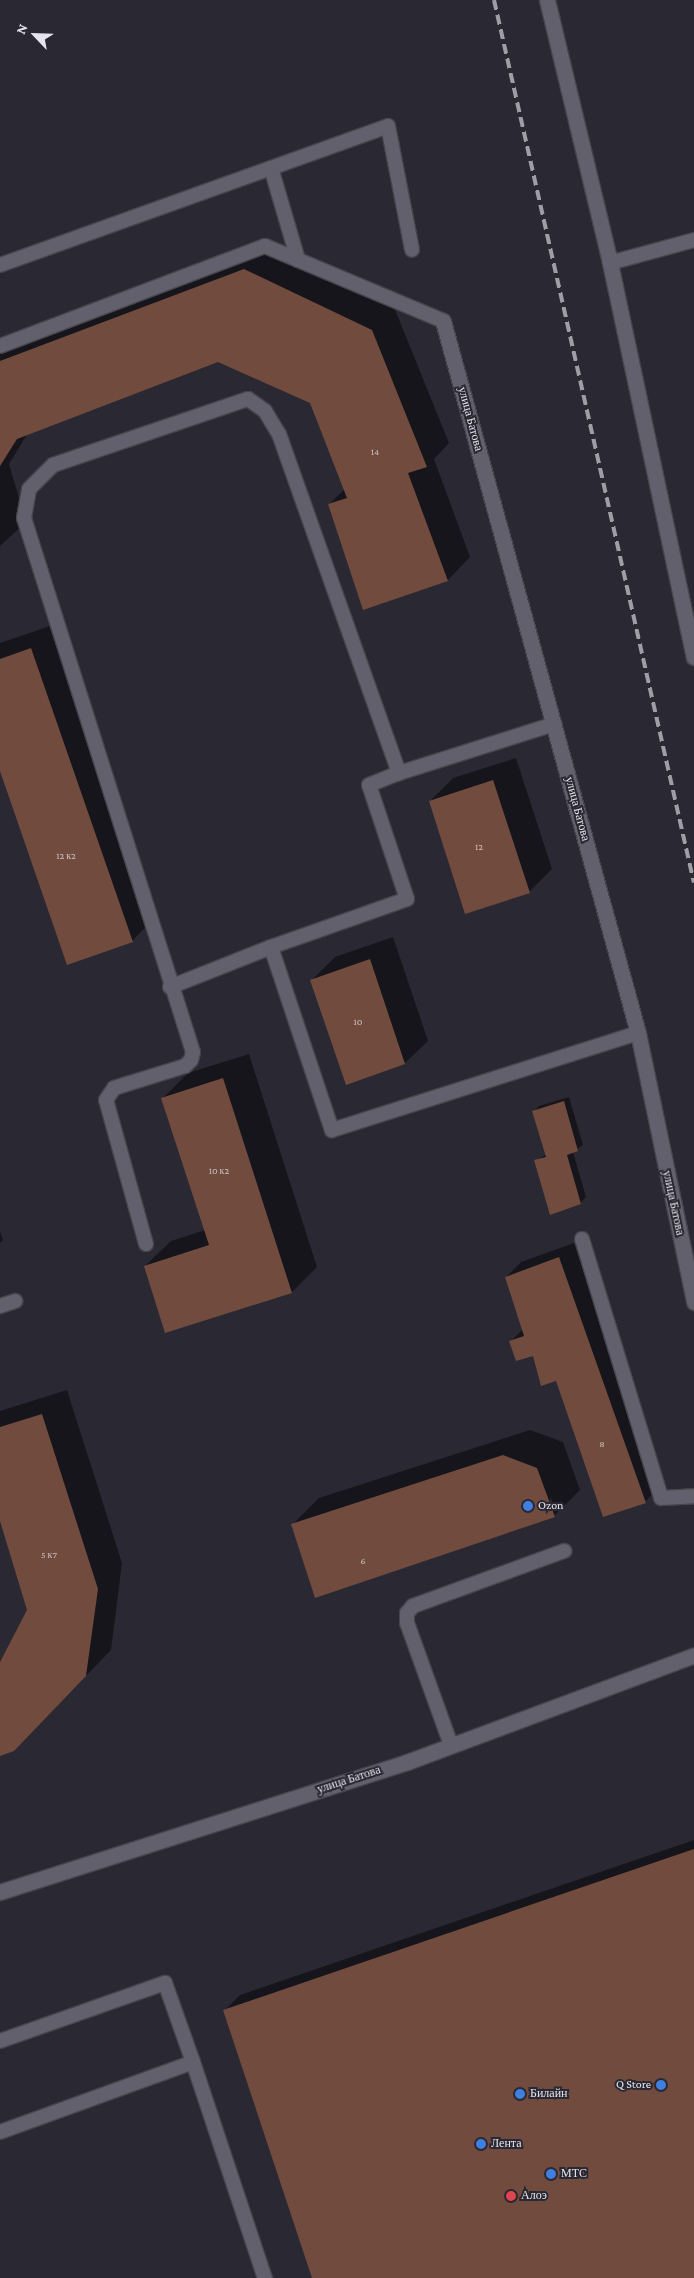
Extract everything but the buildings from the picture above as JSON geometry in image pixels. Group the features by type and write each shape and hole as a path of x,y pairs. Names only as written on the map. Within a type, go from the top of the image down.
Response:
{"street":[{"path":"547,0 610,263 694,657"},
{"name":"улица Батова","path":"443,321 638,1033 694,1302"},
{"name":"улица Батова","path":"0,1892 451,1745 694,1655"}],"lane":[{"path":"0,265 388,126 412,250"},
{"path":"272,168 298,260"},
{"path":"610,263 694,240"},
{"path":"0,346 265,246 443,321"},
{"path":"146,1244 106,1100 114,1088 185,1066 191,1060 193,1052 170,987 24,518 29,488 53,465 248,399 265,411 279,434 400,773"},
{"path":"170,987 271,947 406,899 369,785 400,773 554,724"},
{"path":"271,947 332,1130 638,1033"},
{"path":"582,1239 661,1498 694,1496"},
{"path":"0,1306 15,1301"},
{"path":"451,1745 407,1623 407,1614 413,1606 564,1551"},
{"path":"0,2041 165,1983 265,2278"},
{"path":"0,2132 193,2062"}],"railway":[{"path":"494,0 694,883"}],"place":[{"name":"Ozon","path":"528,1506"},
{"name":"Q Store","path":"661,2085"},
{"name":"Билайн","path":"520,2094"},
{"name":"Лента","path":"481,2144"},
{"name":"МТС","path":"551,2174"},
{"name":"Алоэ","path":"511,2196"}]}
